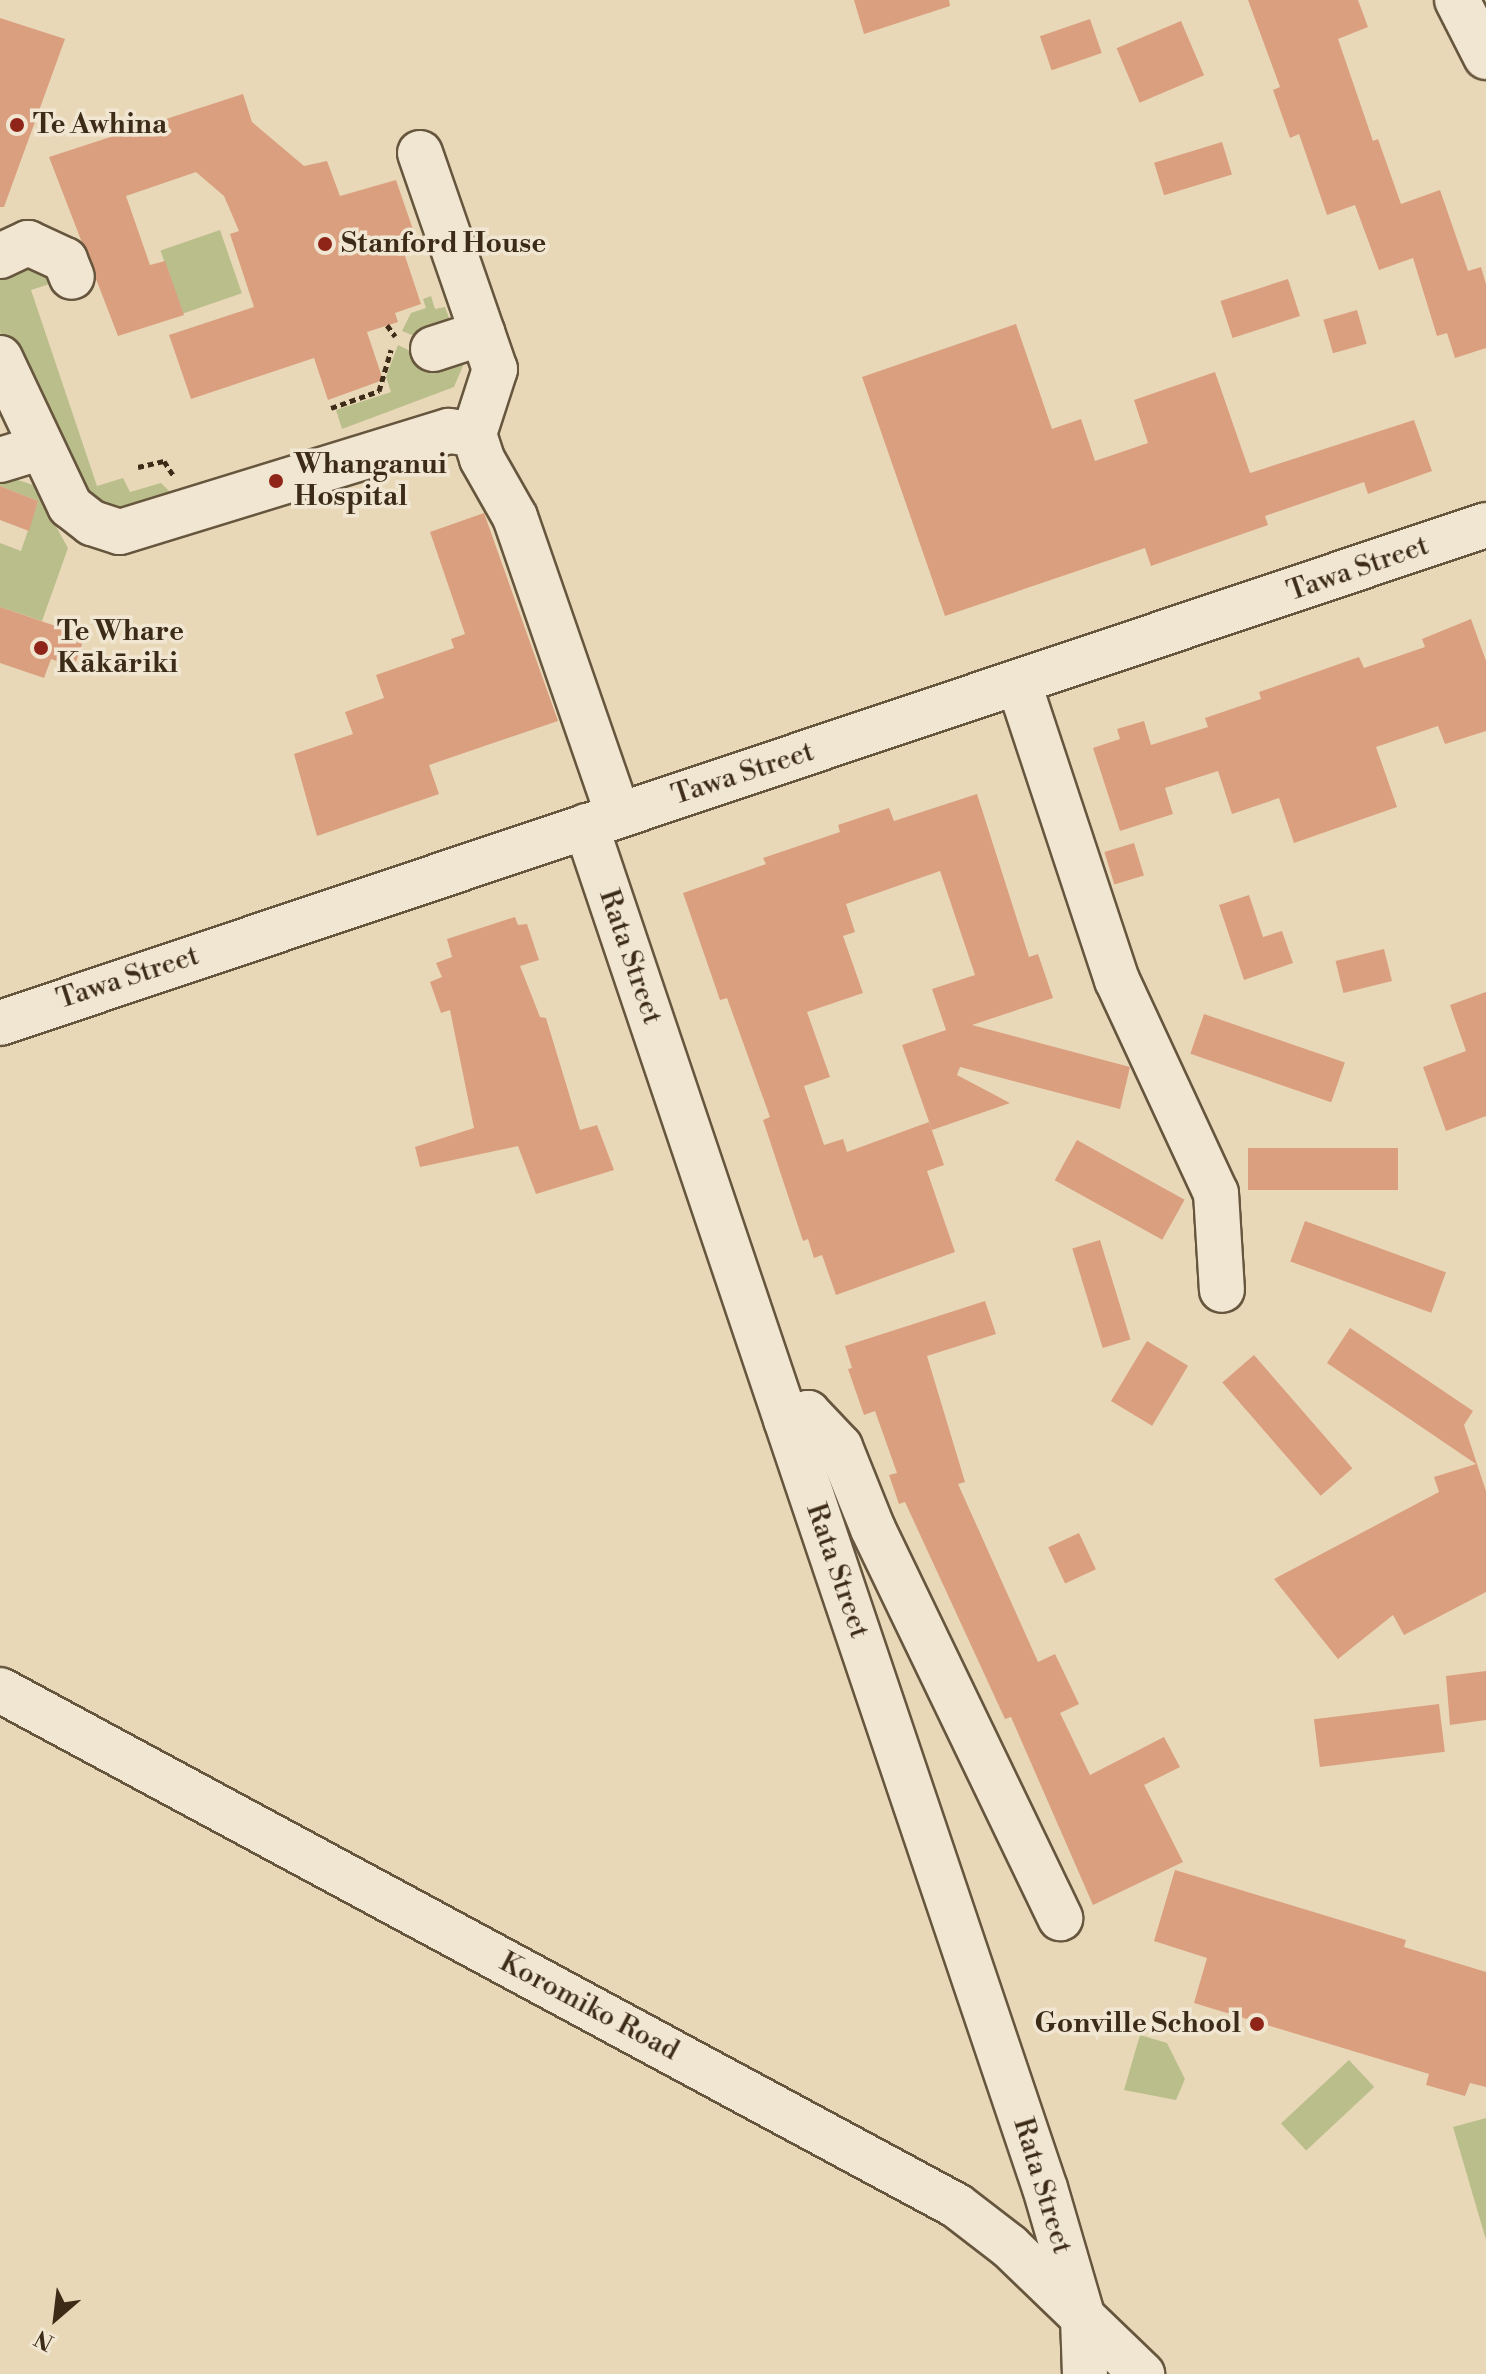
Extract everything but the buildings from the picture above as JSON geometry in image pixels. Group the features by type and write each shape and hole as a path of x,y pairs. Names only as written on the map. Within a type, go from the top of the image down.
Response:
{"street":[{"path":"1457,0 1486,57"},
{"path":"0,358 20,454 70,506 92,523 120,532 449,431 474,434 495,369 420,153"},
{"path":"0,256 28,243 65,260 72,277"},
{"path":"414,343 482,333"},
{"name":"Rata Street","path":"474,434 482,459 515,517 602,821 786,1420 1040,2173 1083,2318 1085,2374"},
{"name":"Tawa Street","path":"0,1023 1486,525"},
{"path":"1019,684 1117,980 1216,1193 1222,1290"},
{"path":"786,1420 808,1413 840,1447 873,1529 1060,1918"},
{"name":"Koromiko Road","path":"0,1690 957,2206 1009,2246 1142,2374"}],"path":[{"path":"331,408 379,391 414,343"}],"green space":[{"path":"220,230 242,293 182,314 160,251"},
{"path":"21,262 59,281 31,290 97,486 123,478 130,492 161,483 176,498 109,511 74,488 0,332 0,279"},
{"path":"431,296 435,309 445,307 454,331 427,341 402,331 411,313 426,308 423,299"},
{"path":"398,345 425,358 465,361 454,387 342,429 336,410 391,392 386,377"},
{"path":"0,474 33,485 68,548 42,621 0,607 0,543 21,551 38,501 0,486"},
{"path":"1140,2035 1167,2043 1185,2079 1176,2100 1124,2090"},
{"path":"1349,2060 1374,2087 1306,2150 1281,2123"},
{"path":"1486,2118 1486,2240 1453,2127"}],"place":[{"name":"Te Awhina","path":"17,125"},
{"name":"Stanford House","path":"325,244"},
{"name":"Whanganui Hospital","path":"276,481"},
{"name":"Te Whare Kākāriki","path":"41,648"},
{"name":"Gonville School","path":"1257,2024"}]}
